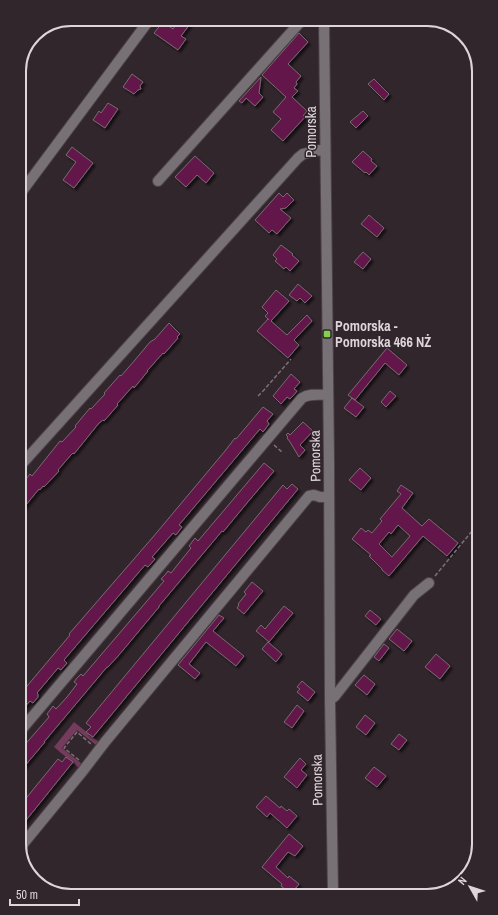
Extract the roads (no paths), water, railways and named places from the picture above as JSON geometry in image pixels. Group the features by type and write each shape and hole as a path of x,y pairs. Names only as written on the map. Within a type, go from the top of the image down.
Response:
{"street":[{"path":"26,186 145,26"},
{"path":"158,181 298,26"},
{"name":"Pomorska","path":"324,26 333,889"},
{"path":"26,459 298,158 303,154 325,149"},
{"path":"26,724 302,398 310,395 328,395"},
{"path":"26,840 309,496 314,494 320,497 329,497"},
{"path":"330,700 335,696 414,595 429,582"}],"place":[{"name":"Pomorska - Pomorska 466 NŻ","path":"327,334"}]}
